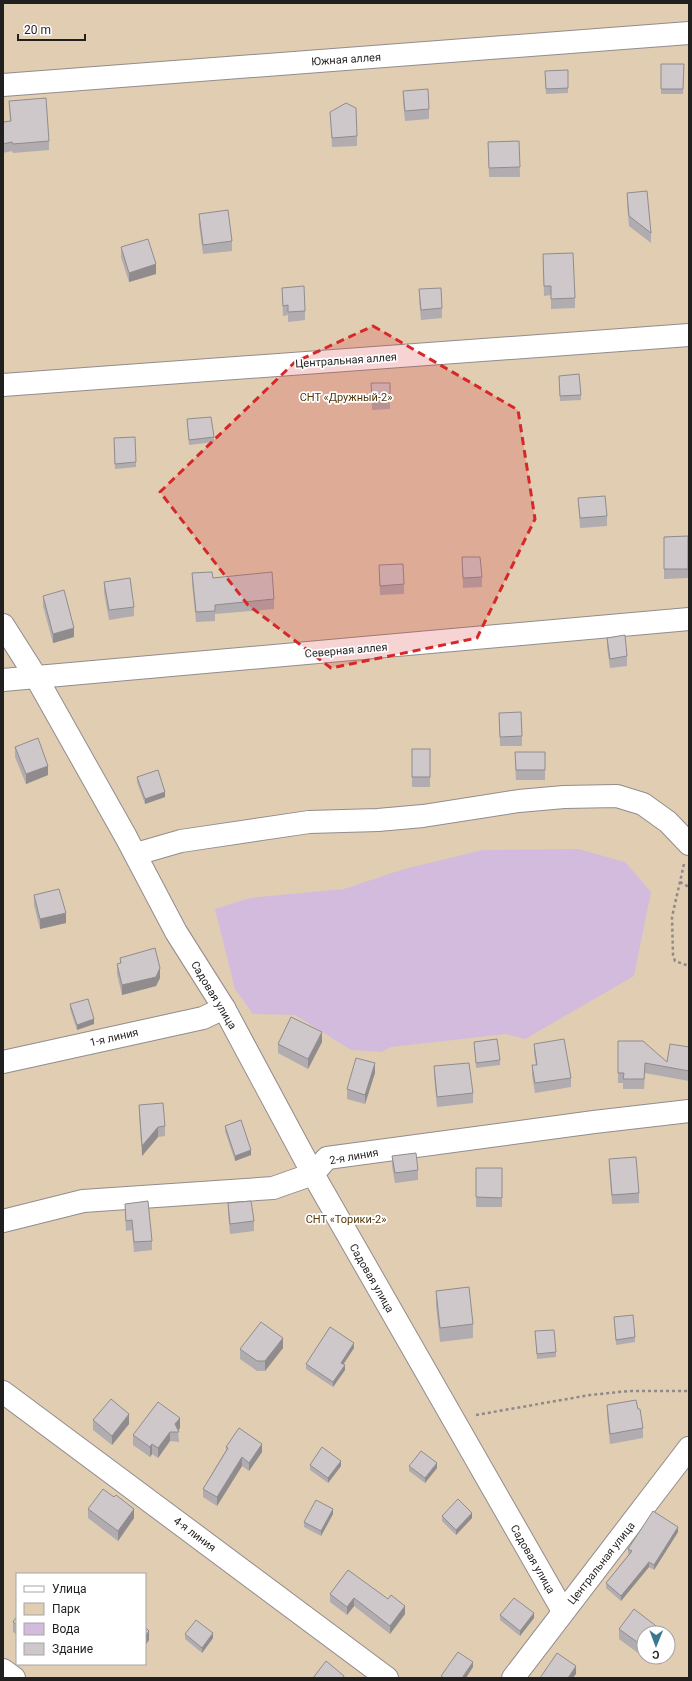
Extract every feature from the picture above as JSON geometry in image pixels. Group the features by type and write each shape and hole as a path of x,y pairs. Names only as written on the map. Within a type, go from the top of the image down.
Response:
{"street":[{"name":"Южная аллея","path":"3,85 689,33"},
{"name":"Центральная аллея","path":"3,385 689,335"},
{"name":"Северная аллея","path":"3,680 689,619"},
{"name":"Садовая улица","path":"3,625 36,677 131,846 176,932 224,1008 313,1174 452,1419 564,1611"},
{"path":"131,846 181,841 309,822 378,820 423,816 513,802 564,797 617,796 644,804 668,822 687,852"},
{"name":"1-я линия","path":"3,1062 202,1018 224,1008"},
{"name":"2-я линия","path":"3,1221 84,1202 273,1188 313,1174 327,1158 594,1122 689,1111"},
{"name":"4-я линия","path":"3,1392 386,1678"},
{"name":"Центральная улица","path":"513,1678 689,1448"},
{"path":"3,1670 14,1678"}],"path":[{"path":"687,852 672,917 673,955 675,961 689,966"},
{"path":"680,882 689,887"},
{"path":"452,1419 590,1395 629,1391 689,1391"}],"highlighted area":[{"path":"373,326 518,410 535,519 477,638 331,668 248,605 160,492 295,362"}],"green space":[{"path":"3,3 689,3 689,1678 3,1678"}],"water":[{"path":"578,849 625,862 651,892 634,976 525,1039 506,1034 391,1047 381,1052 351,1050 295,1015 253,1014 235,989 215,909 250,898 344,889 404,869 483,850"}],"building":[{"path":"661,64 684,64 683,89 661,89"},
{"path":"568,70 568,88 546,89 545,71"},
{"path":"428,89 429,109 405,111 403,91"},
{"path":"46,98 49,141 13,144 12,142 3,144 3,122 11,121 9,101"},
{"path":"346,103 356,108 357,136 332,138 330,112"},
{"path":"519,141 520,167 489,168 488,142"},
{"path":"647,191 651,233 629,216 627,193"},
{"path":"228,210 232,241 203,245 199,214"},
{"path":"148,239 156,264 129,273 121,247"},
{"path":"573,253 575,298 551,299 551,286 544,286 543,254"},
{"path":"304,286 305,311 288,312 288,305 283,306 282,288"},
{"path":"441,288 442,308 421,310 419,289"},
{"path":"579,374 581,395 560,396 559,376"},
{"path":"371,383 390,383 390,399 372,400"},
{"path":"211,417 214,437 189,440 187,419"},
{"path":"135,437 136,462 115,464 114,438"},
{"path":"605,496 607,516 580,518 578,498"},
{"path":"688,536 688,569 664,569 664,537"},
{"path":"462,557 480,557 482,577 463,578"},
{"path":"403,564 404,584 380,586 379,565"},
{"path":"212,572 213,578 272,572 274,599 215,605 215,611 196,612 192,573"},
{"path":"130,578 134,607 109,610 104,582"},
{"path":"64,590 74,628 53,634 43,596"},
{"path":"625,635 627,656 610,659 607,638"},
{"path":"521,712 522,736 500,737 499,713"},
{"path":"38,738 48,766 26,774 15,747"},
{"path":"412,749 430,749 430,777 412,777"},
{"path":"515,752 545,752 545,770 516,770"},
{"path":"158,770 165,792 145,799 137,777"},
{"path":"59,889 66,913 40,919 34,895"},
{"path":"155,948 160,968 156,977 122,985 117,964 121,963 120,958"},
{"path":"88,999 94,1019 77,1025 70,1004"},
{"path":"291,1017 322,1032 308,1059 278,1044"},
{"path":"497,1039 500,1060 476,1063 474,1042"},
{"path":"564,1039 571,1078 535,1083 532,1065 537,1065 534,1044"},
{"path":"618,1041 643,1041 667,1062 670,1044 689,1047 689,1071 645,1063 644,1079 623,1079 624,1073 618,1073"},
{"path":"356,1058 375,1063 365,1095 347,1089"},
{"path":"469,1063 473,1093 437,1097 434,1066"},
{"path":"163,1103 165,1126 158,1127 142,1146 139,1105"},
{"path":"241,1120 251,1150 235,1156 225,1126"},
{"path":"416,1153 418,1170 395,1173 392,1156"},
{"path":"636,1157 639,1193 612,1195 609,1159"},
{"path":"476,1168 502,1168 502,1198 476,1197"},
{"path":"148,1201 152,1241 134,1242 132,1220 126,1221 125,1204"},
{"path":"251,1201 254,1221 230,1224 228,1203"},
{"path":"469,1287 473,1324 440,1328 436,1291"},
{"path":"633,1315 635,1337 616,1340 614,1317"},
{"path":"261,1322 283,1338 265,1361 257,1361 240,1349"},
{"path":"330,1327 354,1343 341,1363 345,1365 333,1382 306,1364"},
{"path":"554,1330 556,1352 537,1354 535,1331"},
{"path":"111,1399 129,1414 112,1436 93,1420"},
{"path":"636,1400 638,1409 640,1409 643,1428 610,1434 607,1405"},
{"path":"158,1402 180,1418 175,1424 179,1432 170,1432 158,1448 152,1444 150,1447 133,1435"},
{"path":"239,1428 262,1444 249,1463 242,1457 217,1497 203,1489 228,1448 226,1447"},
{"path":"322,1447 341,1461 328,1478 310,1465"},
{"path":"421,1451 437,1463 425,1478 409,1466"},
{"path":"103,1489 114,1497 116,1495 134,1509 118,1531 88,1509"},
{"path":"458,1499 472,1513 456,1530 442,1516"},
{"path":"316,1500 333,1509 321,1531 304,1522"},
{"path":"653,1511 678,1527 654,1565 649,1562 621,1596 606,1583 632,1551 628,1549"},
{"path":"348,1570 388,1599 391,1595 405,1606 390,1626 354,1598 347,1607 330,1594"},
{"path":"514,1598 534,1613 520,1631 500,1615"},
{"path":"634,1609 655,1625 636,1625 636,1641 619,1629"},
{"path":"16,1618 16,1624 13,1622"},
{"path":"196,1620 213,1633 202,1648 185,1634"},
{"path":"146,1628 149,1631 146,1635"},
{"path":"458,1652 473,1662 462,1678 444,1678 441,1676"},
{"path":"557,1653 576,1666 568,1678 540,1678"},
{"path":"326,1661 344,1676 343,1678 313,1678"}],"park label":[{"name":"СНТ «Дружный-2»","path":"346,397"},
{"name":"СНТ «Торики-2»","path":"346,1219"}]}
